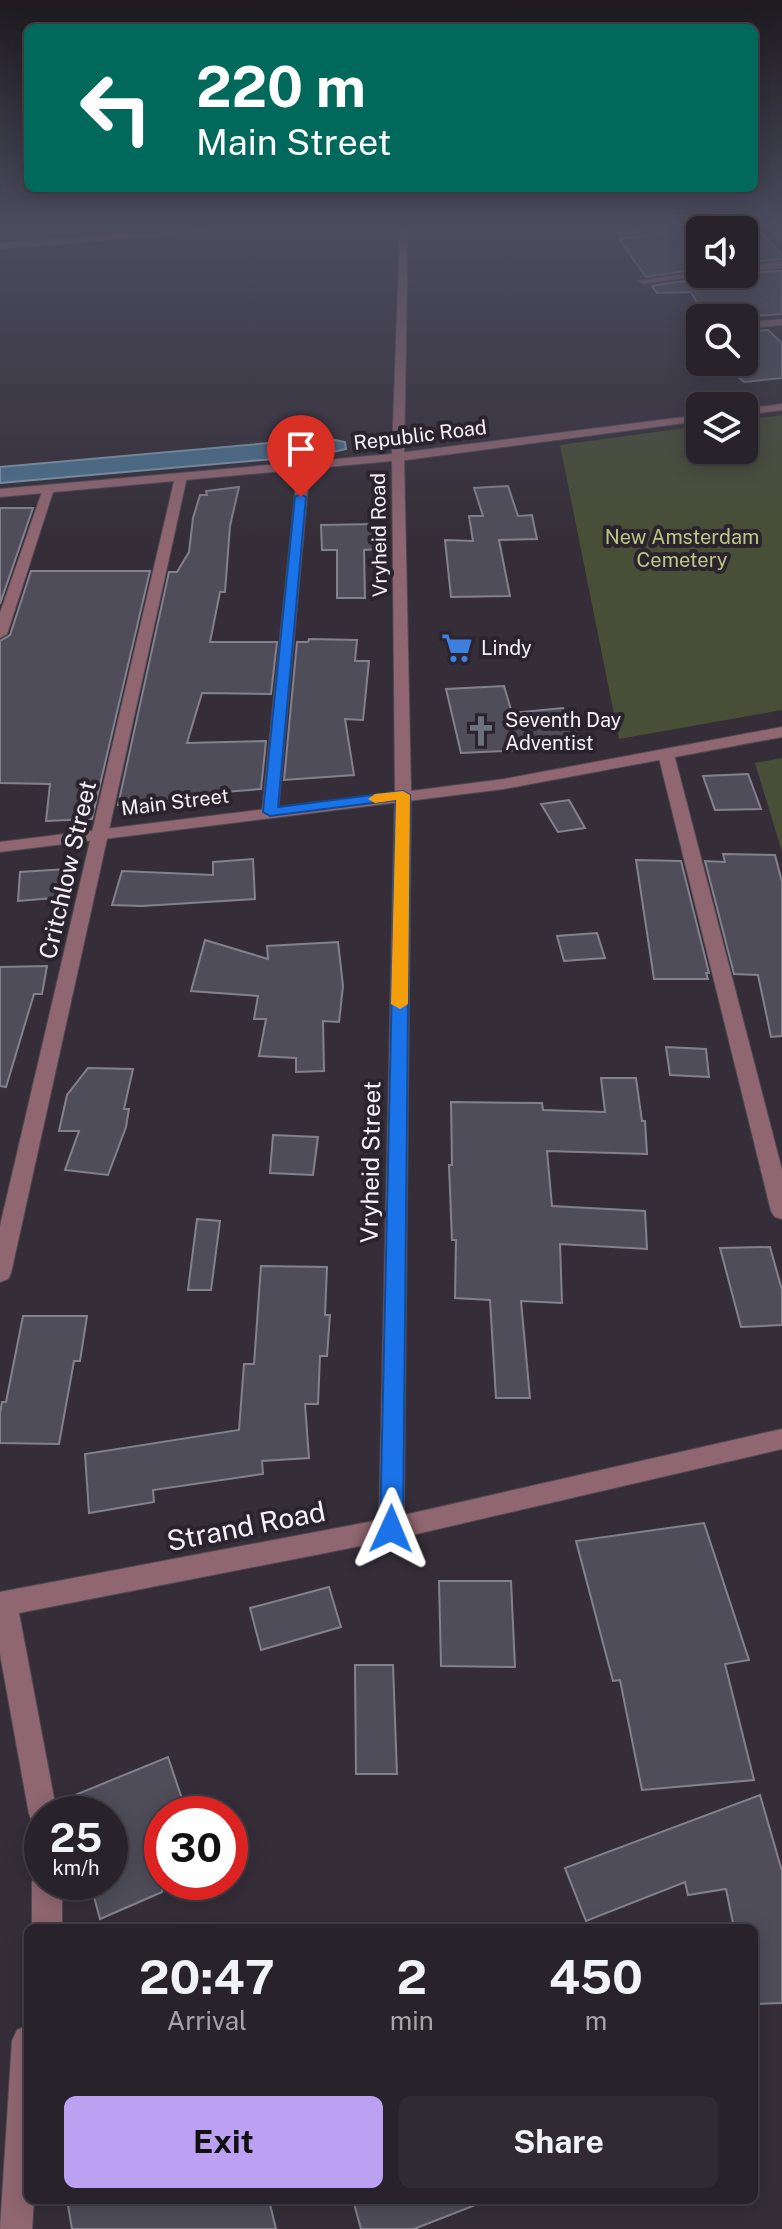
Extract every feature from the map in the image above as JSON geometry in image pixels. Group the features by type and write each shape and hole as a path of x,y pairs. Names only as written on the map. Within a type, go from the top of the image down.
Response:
{"street":[{"name":"Vryheid Road","path":"401,331 398,457 403,795"},
{"path":"758,410 782,407"},
{"name":"Republic Road","path":"0,493 398,457 686,420"},
{"path":"270,812 304,465"},
{"name":"Critchlow Street","path":"0,1273 181,477"},
{"path":"0,634 48,489"},
{"name":"Main Street","path":"0,847 504,784 782,732"},
{"path":"666,754 782,1211"},
{"name":"Vryheid Street","path":"391,1529 403,795"},
{"name":"Strand Road","path":"2,1604 391,1529 782,1439"},
{"path":"2,1604 39,1796"},
{"path":"47,1900 47,1924"},
{"path":"15,2229 24,2099"}],"green space":[{"name":"New Amsterdam Cemetery","path":"782,415 782,710 619,739 560,445 686,428 686,464 758,464 758,418"},
{"path":"782,758 782,852 755,763"}],"water":[{"path":"325,438 345,442 346,449 319,455 0,483 0,467"}],"building":[{"path":"758,331 769,331 782,343 782,378 744,382 737,376 758,376"},
{"path":"508,486 518,516 532,515 537,539 499,540 510,596 451,597 445,540 473,541 469,516 483,516 474,488"},
{"path":"239,487 230,526 225,592 220,592 210,642 277,642 271,694 202,693 187,743 266,741 261,789 188,795 187,805 118,805 169,572 177,572 189,552 193,518 200,495 207,495 206,491"},
{"path":"0,508 33,508 0,604"},
{"path":"376,524 378,549 364,550 365,598 337,598 337,550 322,550 321,525"},
{"path":"31,571 150,571 92,819 46,821 50,784 0,783 0,641 10,635"},
{"path":"309,639 357,640 355,661 369,661 363,720 345,719 354,775 284,780 297,642 308,642"},
{"path":"504,686 512,713 563,708 579,738 521,744 523,750 461,753 446,689"},
{"path":"748,774 761,809 715,810 703,776"},
{"path":"569,800 585,828 558,832 541,804"},
{"path":"723,854 775,855 782,882 782,1036 771,1037 758,975 734,974 705,861 725,862"},
{"path":"253,859 255,899 112,905 122,871 213,875 213,862"},
{"path":"636,860 681,861 708,979 654,979"},
{"path":"67,869 66,897 18,901 20,872"},
{"path":"597,933 605,958 564,961 557,936"},
{"path":"205,940 268,959 267,946 338,942 343,986 339,1022 323,1021 324,1071 296,1072 296,1058 259,1056 266,1019 254,1019 258,996 191,991"},
{"path":"47,966 42,994 34,994 6,1087 0,1086 0,967"},
{"path":"666,1047 706,1049 709,1077 670,1075"},
{"path":"88,1068 133,1069 124,1109 129,1109 126,1127 108,1175 65,1170 79,1131 59,1131 67,1095"},
{"path":"601,1078 636,1078 642,1121 645,1121 647,1154 547,1151 552,1206 645,1211 647,1249 560,1244 562,1303 521,1301 530,1398 496,1398 490,1300 455,1298 456,1240 452,1240 449,1165 452,1165 451,1102 542,1103 543,1110 605,1112"},
{"path":"273,1135 318,1137 313,1175 270,1173"},
{"path":"197,1219 220,1221 211,1290 188,1290"},
{"path":"770,1247 782,1290 782,1325 741,1327 720,1248"},
{"path":"261,1266 327,1267 325,1315 330,1315 327,1356 320,1356 318,1404 305,1404 309,1458 262,1461 263,1474 153,1490 154,1502 89,1513 85,1454 239,1430 244,1364 254,1364"},
{"path":"23,1316 87,1316 80,1361 74,1361 59,1444 0,1443 0,1413 2,1402 6,1402"},
{"path":"704,1523 749,1660 725,1664 754,1780 642,1790 620,1680 613,1681 576,1541"},
{"path":"439,1581 511,1581 515,1667 441,1666"},
{"path":"329,1587 341,1627 261,1650 250,1608"},
{"path":"355,1665 393,1665 397,1774 356,1774"},
{"path":"168,1757 181,1796 144,1796 144,1900 100,1919 95,1900 128,1900 128,1796 73,1796"},
{"path":"760,1795 782,1871 782,2003 758,2004 758,1924 733,1924 726,1889 688,1895 685,1882 586,1921 565,1868"},
{"path":"68,2204 270,2204 276,2229 72,2229"},
{"path":"354,2204 478,2204 414,2229 361,2229"}],"slow traffic":[{"path":"375,799 403,795 400,1004"}],"place":[{"name":"Lindy","path":"457,648"},
{"name":"Seventh Day Adventist","path":"481,731"}],"route":[{"path":"301,497 270,812 403,795 391,1529"}]}
